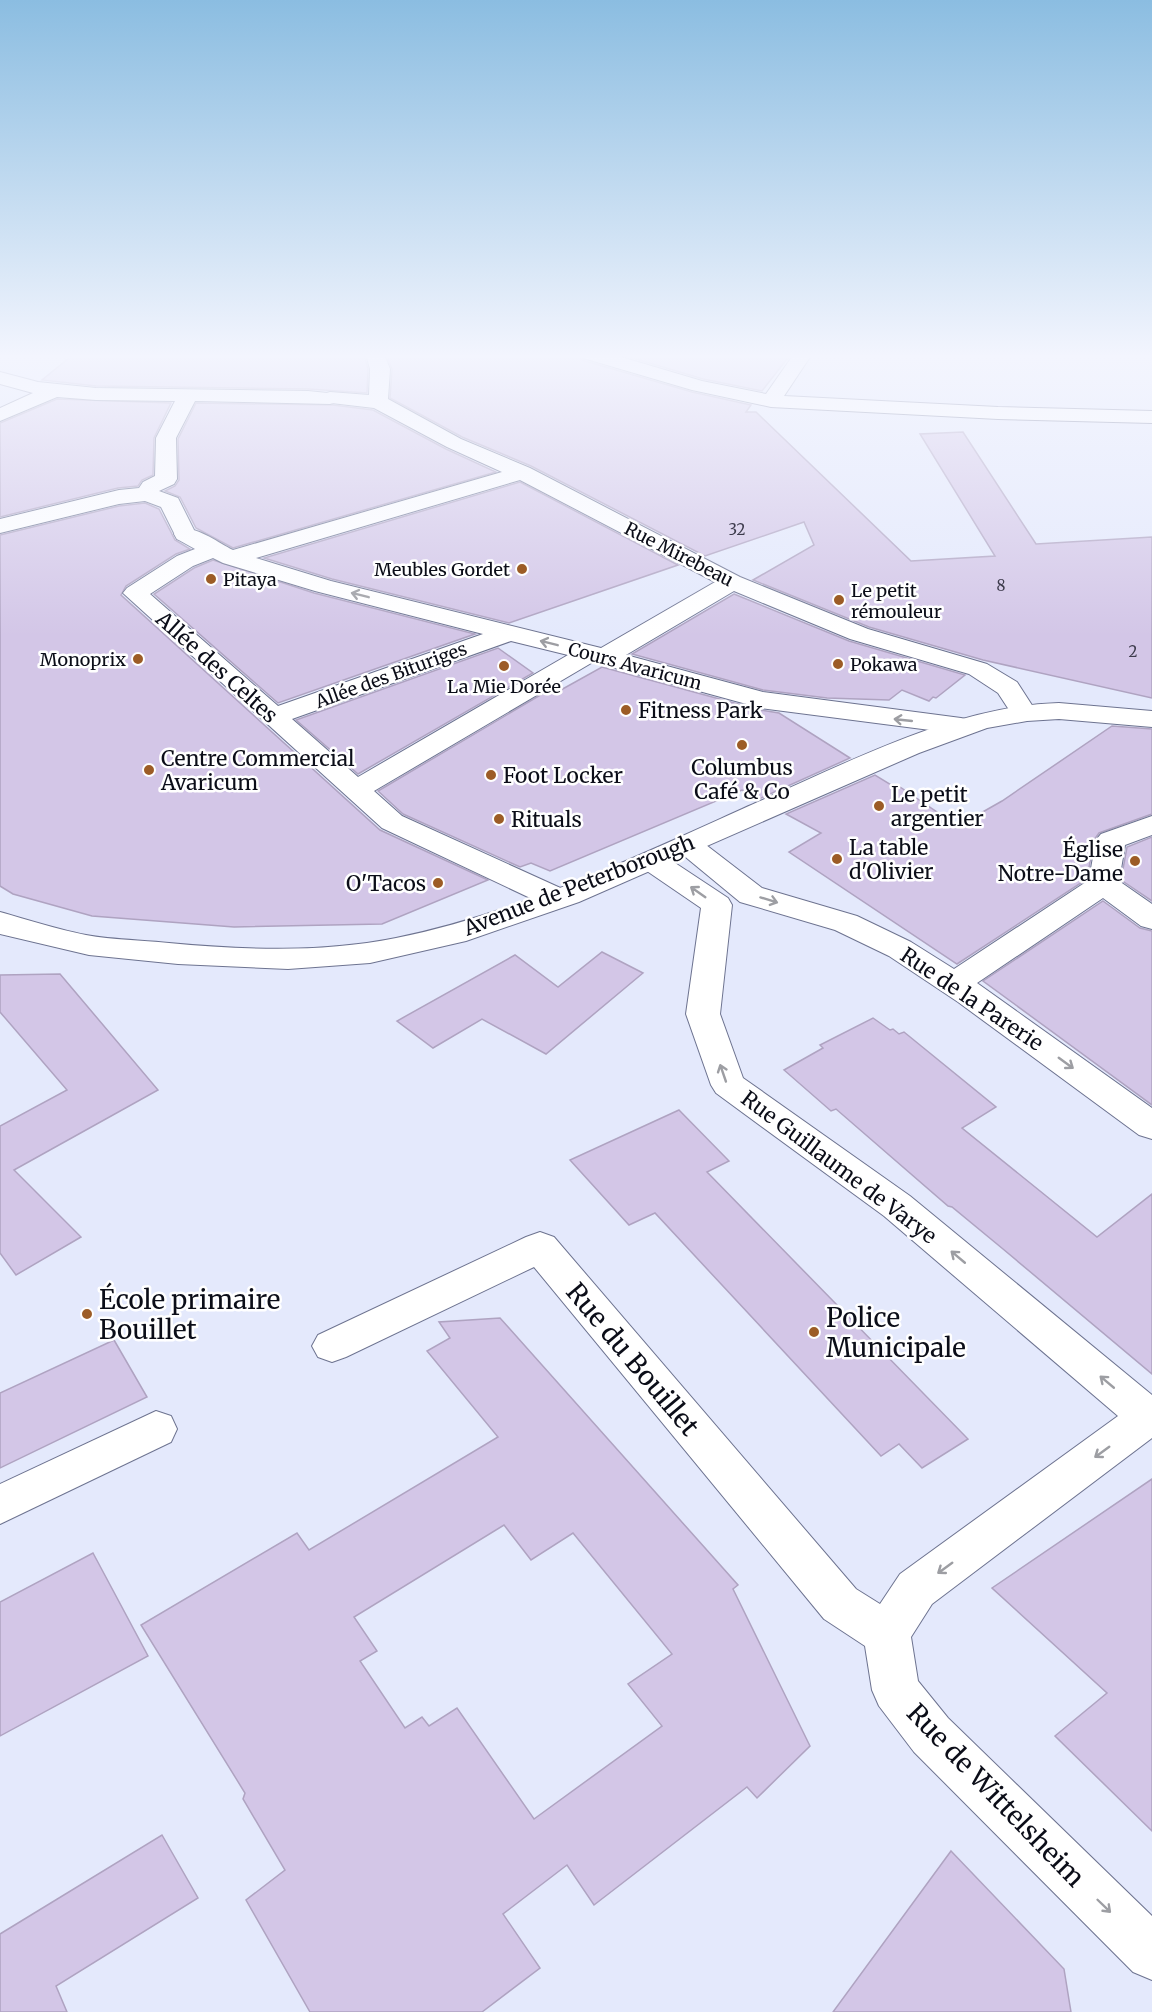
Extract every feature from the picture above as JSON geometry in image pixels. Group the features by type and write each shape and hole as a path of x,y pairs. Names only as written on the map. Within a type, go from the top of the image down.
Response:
{"street":[{"path":"0,526 119,497 147,494 151,487 166,479 166,448"},
{"name":"Rue Mirebeau","path":"465,448 522,473 732,582 859,634 978,669 1008,688 1024,713"},
{"path":"221,554 522,473"},
{"name":"Cours Avaricum","path":"147,494 170,503 185,534 221,554 323,586 597,655 761,700 961,726 1024,713 1073,710 1152,719"},
{"name":"Allée des Celtes","path":"221,554 184,561 135,593 392,822 556,898"},
{"path":"355,790 732,582"},
{"name":"Allée des Bituriges","path":"273,717 509,633"},
{"name":"Avenue de Peterborough","path":"4,928 99,947 271,960 359,955 399,948 482,925 652,861 820,785 961,726"},
{"path":"955,983 1103,884 1111,840 1152,825"},
{"name":"Rue de la Parerie","path":"687,844 751,895 846,923 900,949 955,983 1152,1126"},
{"name":"Rue Guillaume de Varye","path":"652,861 717,905 703,1014 728,1085 897,1206 1150,1418"},
{"path":"1103,884 1152,919"},
{"name":"Rue du Bouillet","path":"332,1346 540,1247 840,1604 887,1634"},
{"path":"887,1634 916,1589 1150,1418"},
{"path":"0,1505 156,1429"},
{"name":"Rue de Wittelsheim","path":"887,1634 896,1689 931,1735 1152,1953"}],"building":[{"path":"0,448 154,448 153,475 142,480 138,486 118,488 0,517"},
{"path":"178,448 444,448 496,472 233,548 196,528 180,497 165,491 175,486 179,480"},
{"path":"488,448 793,448 911,561 995,556 929,448 973,448 1036,544 1152,537 1152,698 983,660 869,627 753,580 814,545 804,522 705,556 531,466"},
{"path":"520,482 678,565 509,623 332,579 264,558"},
{"name":"Centre Commercial Avaricum","path":"145,503 159,509 175,540 190,549 176,554 126,586 121,595 380,830 488,880 382,924 234,927 92,916 13,894 0,886 0,535 119,506"},
{"path":"213,560 314,593 475,634 278,703 154,594 194,568"},
{"path":"734,594 849,641 965,675 929,701 902,690 889,700 827,698 763,690 632,654"},
{"path":"498,648 533,673 358,774 296,720"},
{"path":"602,667 760,710 779,713 850,758 759,799 742,790 550,871 531,863 520,867 403,814 378,791 554,687 559,691"},
{"path":"1112,726 1152,729 1152,814 1099,833 1094,840 1087,879 957,964 789,852 821,833 786,814 875,775 896,788 900,787 958,826 1002,801"},
{"name":"Église Notre-Dame","path":"1152,837 1152,901 1121,880 1127,847"},
{"path":"1103,901 1140,928 1152,931 1152,1105 983,981"},
{"path":"602,952 643,973 546,1054 482,1019 433,1048 397,1021 515,955 558,987"},
{"path":"60,974 158,1090 14,1170 81,1237 16,1275 0,1253 0,1126 67,1090 0,1012 0,975"},
{"path":"873,1018 890,1030 893,1029 899,1034 904,1032 996,1107 962,1128 1097,1237 1152,1194 1152,1374 948,1206 836,1109 831,1111 784,1070 823,1048 820,1045"},
{"name":"Police Municipale","path":"679,1110 729,1161 707,1172 968,1439 922,1468 899,1444 881,1456 655,1213 629,1225 570,1160"},
{"path":"500,1318 738,1585 733,1589 810,1746 757,1798 747,1787 594,1905 567,1865 503,1914 540,1968 482,2012 310,2012 246,1900 285,1870 243,1799 245,1793 141,1625 297,1533 309,1550 498,1437 427,1351 450,1338 439,1322","holes":["504,1525 531,1560 573,1533 672,1654 628,1684 662,1726 534,1819 457,1708 429,1726 422,1717 405,1728 360,1661 377,1651 354,1617"]},
{"path":"114,1340 147,1397 0,1468 0,1393"},
{"path":"1152,1479 1152,1831 1055,1736 1107,1693 992,1588"},
{"path":"93,1553 148,1656 0,1736 0,1602"},
{"path":"162,1835 198,1898 56,1986 67,2012 0,2012 0,1934"},
{"path":"951,1851 1064,1969 1071,2012 833,2012"}],"place":[{"name":"Meubles Gordet","path":"522,569"},
{"name":"Pitaya","path":"211,579"},
{"name":"Le petit rémouleur","path":"839,600"},
{"name":"Monoprix","path":"138,659"},
{"name":"Pokawa","path":"838,664"},
{"name":"La Mie Dorée","path":"504,666"},
{"name":"Fitness Park","path":"626,710"},
{"name":"Columbus Café & Co","path":"742,745"},
{"name":"Centre Commercial Avaricum","path":"149,770"},
{"name":"Foot Locker","path":"491,775"},
{"name":"Le petit argentier","path":"879,806"},
{"name":"Rituals","path":"499,819"},
{"name":"La table d'Olivier","path":"837,859"},
{"name":"Église Notre-Dame","path":"1135,861"},
{"name":"O'Tacos","path":"438,883"},
{"name":"École primaire Bouillet","path":"87,1314"},
{"name":"Police Municipale","path":"814,1332"}]}
